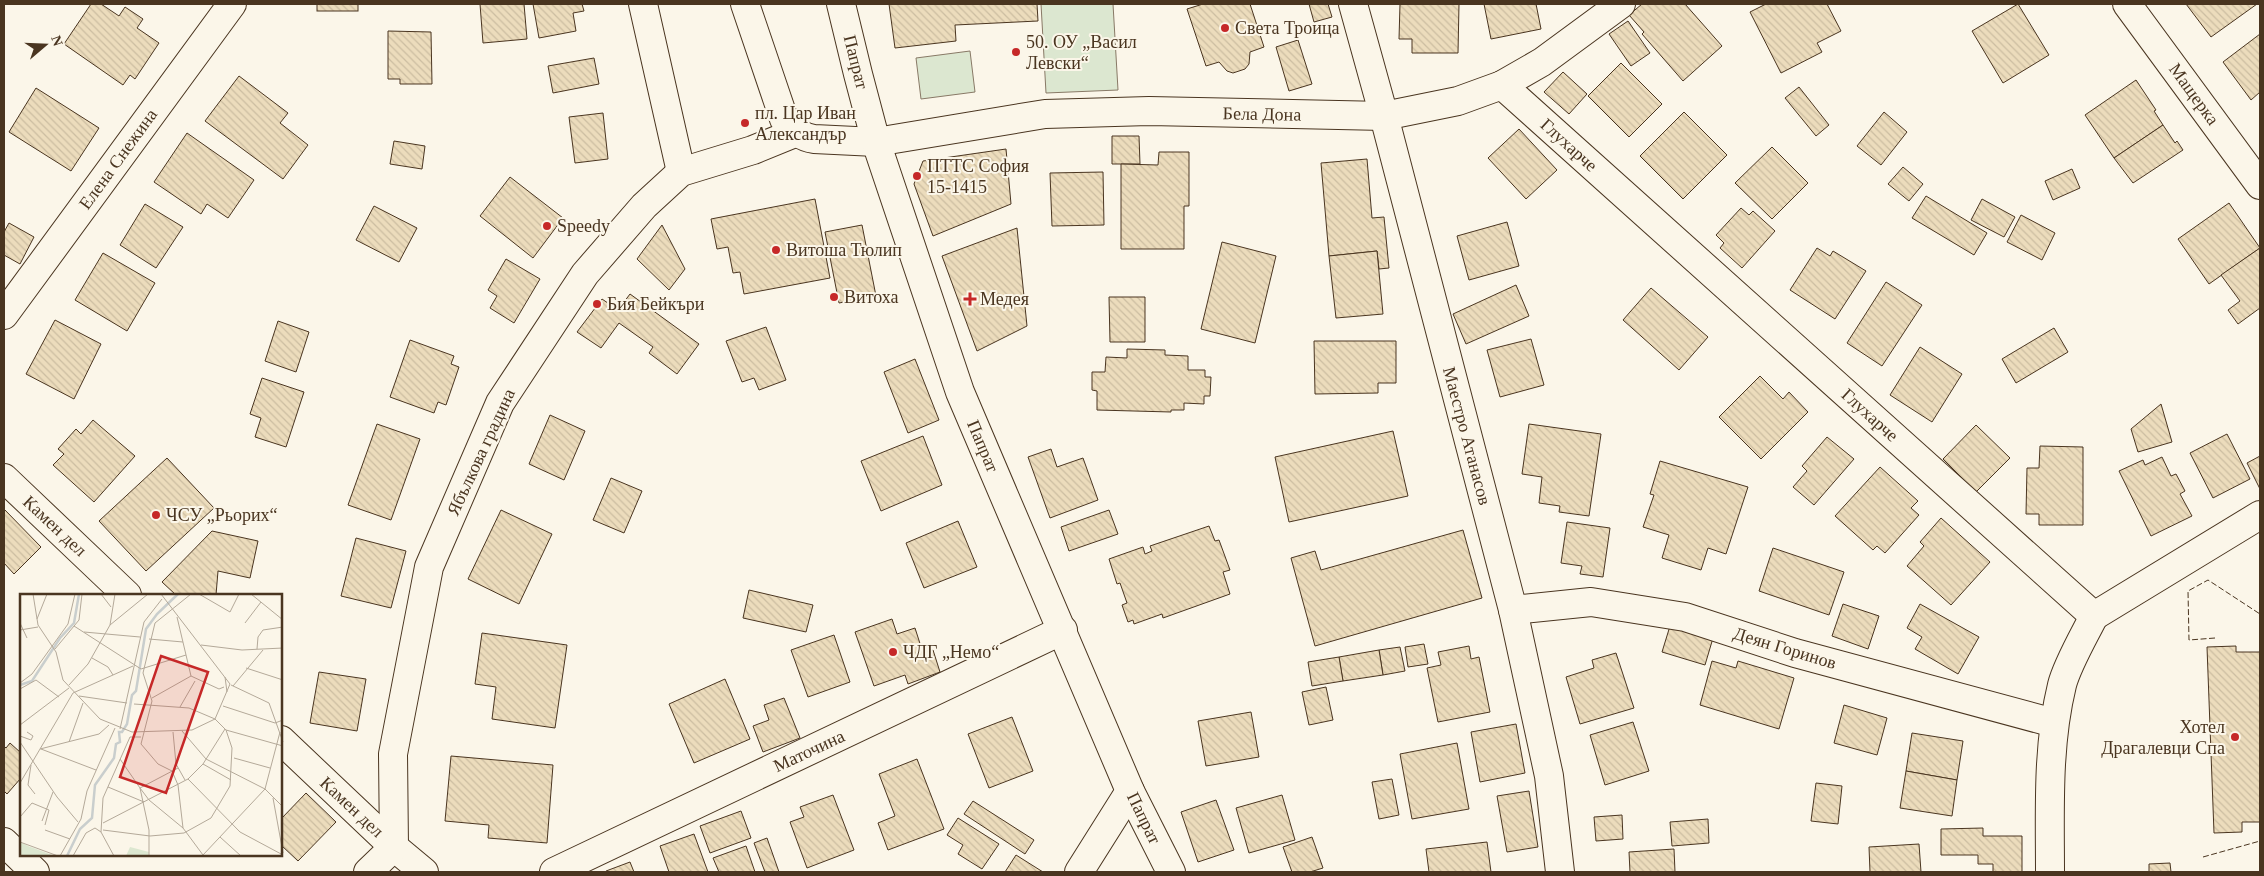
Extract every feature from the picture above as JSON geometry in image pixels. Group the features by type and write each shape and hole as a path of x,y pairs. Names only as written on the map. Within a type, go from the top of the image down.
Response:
{"street":[{"name":"Елена Снежина","path":"4,315 232,4"},
{"path":"644,4 681,172"},
{"path":"745,4 784,119 797,132"},
{"name":"Папрат","path":"842,4 876,142 960,392 1130,791 1171,872"},
{"name":"Маестро Атанасов","path":"1353,4 1384,116 1512,610 1549,776 1560,872"},
{"name":"Бела Дона","path":"797,132 804,137 814,139 876,142 1045,114 1149,111 1384,116 1458,101 1502,85 1542,62 1621,4"},
{"name":"Мащерка","path":"2127,4 2260,185"},
{"name":"Глухарче","path":"1502,85 2094,616"},
{"name":"Ябълкова градина","path":"394,847 393,754 429,567 500,403 585,274 644,206 681,172 753,150 797,132"},
{"name":"Камен дел","path":"4,478 126,594"},
{"path":"2050,872 2050,794 2054,723 2062,683 2094,616 2260,515"},
{"name":"Деян Горинов","path":"1512,610 1591,602 1684,617 1796,653 2054,723"},
{"name":"Маточина","path":"554,872 1063,630"},
{"name":"Камен дел","path":"282,741 394,847 424,872"},
{"path":"1078,872 1130,791"},
{"path":"4,842 35,872"},
{"path":"368,872 394,847"}],"green space":[{"path":"1041,4 1113,4 1118,90 1046,93"},
{"path":"970,51 975,92 921,99 916,58"}],"building":[{"path":"91,4 101,4 119,16 125,7 143,19 137,28 159,43 135,79 130,75 123,85 64,44"},
{"path":"317,4 358,4 358,11 317,11"},
{"path":"480,4 524,4 527,39 483,43"},
{"path":"533,4 582,4 584,11 573,13 576,31 539,38"},
{"path":"889,4 1037,4 1038,21 955,25 956,41 895,48"},
{"name":"Света Троица","path":"1203,4 1250,4 1264,47 1250,52 1249,64 1245,69 1233,73 1227,71 1219,62 1206,66 1187,9"},
{"path":"1309,4 1328,4 1332,17 1314,22"},
{"path":"1400,4 1459,4 1458,53 1412,53 1412,39 1399,39"},
{"path":"1484,4 1536,4 1541,29 1491,39"},
{"path":"1642,4 1685,4 1722,46 1683,81 1642,34 1644,32 1629,15"},
{"path":"1766,4 1827,4 1841,31 1817,43 1822,52 1781,73 1750,12"},
{"path":"2018,4 2049,55 2003,83 1972,31"},
{"path":"2186,4 2257,4 2211,37"},
{"path":"1628,21 1650,53 1631,66 1609,34"},
{"path":"388,31 431,32 432,84 400,84 400,79 388,79"},
{"path":"2260,34 2260,92 2251,100 2223,62"},
{"path":"1298,40 1312,84 1289,91 1276,47"},
{"path":"594,58 599,84 553,93 548,66"},
{"path":"1621,63 1662,104 1629,137 1588,96"},
{"path":"1563,72 1587,94 1569,114 1544,92"},
{"path":"239,76 288,113 280,123 308,145 283,179 205,121"},
{"path":"2136,80 2156,110 2154,111 2163,125 2114,158 2085,115"},
{"path":"1799,87 1829,125 1816,136 1785,98"},
{"path":"36,88 99,128 71,171 9,132"},
{"path":"1684,112 1727,155 1683,199 1640,156"},
{"path":"1884,112 1907,132 1881,165 1857,146"},
{"path":"603,113 608,159 575,163 569,117"},
{"path":"2163,125 2175,143 2177,141 2183,150 2133,183 2114,158"},
{"path":"1519,129 1557,170 1526,199 1488,158"},
{"path":"187,133 254,180 228,218 207,204 201,214 154,182"},
{"path":"1112,136 1139,136 1140,164 1112,164"},
{"path":"394,141 425,146 422,169 390,164"},
{"path":"1772,147 1808,183 1772,219 1735,183"},
{"path":"1006,149 1011,204 933,236 914,184 923,161"},
{"path":"1159,152 1189,152 1189,206 1184,206 1184,249 1121,249 1121,164 1158,165"},
{"path":"1367,159 1372,218 1384,217 1389,268 1379,269 1377,251 1329,256 1321,163"},
{"path":"1903,167 1923,184 1909,201 1888,184"},
{"path":"2072,169 2080,188 2053,200 2045,181"},
{"path":"1103,172 1104,225 1052,226 1050,173"},
{"path":"510,177 563,218 533,258 480,216"},
{"path":"1926,196 1987,233 1974,255 1912,218"},
{"path":"815,199 830,278 744,294 740,272 733,273 728,247 717,249 711,219"},
{"path":"1982,199 2015,217 2004,237 1971,220"},
{"path":"2229,203 2260,248 2209,284 2178,239"},
{"path":"145,204 183,227 156,268 120,245"},
{"path":"374,206 417,228 399,262 356,240"},
{"path":"1741,208 1749,215 1753,211 1775,231 1742,268 1720,248 1724,243 1716,235"},
{"path":"2021,215 2055,233 2042,260 2007,242"},
{"path":"1507,222 1519,266 1469,280 1457,236"},
{"path":"9,223 34,237 20,264 4,255 4,232"},
{"path":"662,225 685,269 669,290 637,259"},
{"path":"862,225 876,296 839,303 825,232"},
{"path":"1017,228 1027,326 977,351 942,256"},
{"path":"1222,242 1276,256 1255,343 1201,329"},
{"path":"1817,248 1830,256 1833,251 1866,271 1835,319 1790,290"},
{"path":"2260,248 2260,308 2238,324 2228,310 2240,301 2221,275"},
{"path":"1377,251 1383,314 1336,318 1329,256"},
{"path":"103,253 155,283 127,331 75,300"},
{"path":"506,259 540,279 514,323 490,308 497,296 488,290"},
{"path":"1886,282 1922,305 1882,366 1847,343"},
{"path":"1516,285 1529,316 1466,344 1453,314"},
{"path":"1651,288 1708,337 1679,370 1623,320"},
{"path":"630,294 699,344 677,374 649,353 653,347 619,323 601,348 577,332 602,299 618,310"},
{"path":"1109,297 1145,297 1145,342 1110,342"},
{"path":"55,320 101,344 74,399 26,374"},
{"path":"278,321 309,332 296,372 265,361"},
{"path":"766,327 786,380 759,390 754,378 742,382 726,341"},
{"path":"2054,328 2068,352 2016,383 2002,359"},
{"path":"1531,339 1544,385 1500,397 1487,350"},
{"path":"410,340 454,356 451,364 459,367 446,405 438,402 434,413 390,397"},
{"path":"1314,341 1396,341 1396,383 1378,383 1378,393 1315,394"},
{"path":"1920,347 1962,374 1932,422 1890,395"},
{"path":"1127,349 1165,350 1165,355 1188,356 1188,370 1205,370 1205,377 1211,377 1210,396 1204,396 1204,404 1184,403 1184,410 1171,410 1171,412 1097,410 1097,391 1092,390 1092,372 1105,372 1106,357 1127,358"},
{"path":"915,359 939,420 908,433 884,372"},
{"path":"1760,376 1783,399 1789,392 1808,412 1761,459 1719,417"},
{"path":"262,378 304,392 286,447 255,437 261,418 250,414"},
{"path":"2161,404 2172,442 2138,452 2131,429"},
{"path":"550,415 585,431 564,480 529,464"},
{"path":"93,420 135,456 94,502 53,465 64,454 58,449 76,429 81,434"},
{"path":"377,424 420,439 391,520 348,505"},
{"path":"1529,424 1601,434 1589,516 1559,512 1560,506 1539,503 1542,477 1522,474"},
{"path":"1976,425 2010,458 1976,492 1943,459"},
{"path":"1393,431 1408,496 1289,522 1275,457"},
{"path":"2227,434 2250,479 2213,498 2190,453"},
{"path":"923,436 942,485 881,511 861,461"},
{"path":"1827,437 1854,459 1814,505 1793,487 1807,471 1802,466"},
{"path":"2040,446 2083,447 2083,525 2039,525 2039,514 2026,514 2027,468 2039,468"},
{"path":"1051,449 1057,467 1083,458 1098,500 1050,518 1028,457"},
{"path":"2260,456 2260,489 2247,463"},
{"path":"2162,457 2171,476 2176,474 2185,491 2180,494 2192,516 2151,536 2119,471 2143,460 2145,465"},
{"name":"ЧСУ „Рьорих“","path":"167,458 214,508 146,571 99,521"},
{"path":"1660,461 1748,487 1726,554 1708,548 1701,570 1662,558 1669,535 1643,527 1654,495 1650,494"},
{"path":"1880,467 1918,501 1911,508 1919,515 1885,553 1877,546 1873,550 1835,516"},
{"path":"611,478 642,491 624,533 593,520"},
{"path":"4,509 41,547 14,574 4,563"},
{"path":"501,510 552,534 519,604 468,579"},
{"path":"1109,510 1118,534 1069,551 1061,527"},
{"path":"1941,518 1990,562 1951,605 1907,566 1924,546 1920,542"},
{"path":"958,521 977,567 924,588 906,543"},
{"path":"1567,522 1610,528 1603,577 1580,574 1582,566 1561,563"},
{"path":"1209,526 1215,541 1219,540 1230,570 1223,572 1230,594 1163,618 1162,614 1134,624 1133,620 1128,622 1122,605 1127,603 1120,583 1117,584 1109,559 1143,547 1145,554 1152,551 1150,546"},
{"path":"1463,530 1482,598 1315,646 1291,558 1315,551 1321,570"},
{"path":"212,531 258,541 250,578 218,571 216,594 175,594 162,582"},
{"path":"356,538 406,551 391,608 341,596"},
{"path":"1773,548 1844,572 1829,615 1759,591"},
{"path":"749,590 813,605 806,632 743,618"},
{"path":"1843,604 1879,616 1868,649 1832,636"},
{"path":"1920,604 1979,637 1958,674 1915,649 1922,637 1907,628"},
{"name":"ЧДГ „Немо“","path":"892,619 897,634 915,628 923,653 933,650 940,672 908,684 905,675 874,686 855,632"},
{"path":"1670,626 1713,638 1705,665 1662,652"},
{"path":"482,633 567,645 555,728 492,719 496,687 475,684"},
{"path":"834,635 850,682 808,697 791,650"},
{"path":"1424,644 1428,664 1408,667 1405,647"},
{"path":"1469,646 1471,659 1479,657 1490,712 1438,722 1427,668 1441,665 1438,652"},
{"name":"Хотел Драгалевци Спа","path":"2236,646 2236,652 2260,652 2260,822 2242,822 2242,832 2214,833 2207,647"},
{"path":"1400,647 1405,671 1383,675 1379,650"},
{"path":"1379,650 1383,675 1343,681 1339,657"},
{"path":"1616,653 1634,708 1580,724 1566,677 1594,668 1592,660"},
{"path":"1339,657 1343,681 1312,686 1308,662"},
{"path":"1712,661 1736,668 1738,661 1794,678 1779,729 1700,705"},
{"path":"319,672 366,679 357,731 310,723"},
{"path":"725,679 750,739 694,763 669,704"},
{"path":"1326,687 1333,720 1309,725 1302,692"},
{"path":"784,698 800,738 763,752 753,726 769,720 764,705"},
{"path":"1844,705 1887,718 1877,755 1834,743"},
{"path":"1251,712 1259,757 1206,766 1198,721"},
{"path":"1012,717 1033,771 989,788 968,734"},
{"path":"1633,722 1649,771 1605,785 1590,735"},
{"path":"1516,724 1525,773 1480,782 1471,732"},
{"path":"1912,733 1963,741 1957,780 1906,771"},
{"path":"10,743 20,752 20,779 7,794 4,791 4,746 6,748"},
{"path":"1457,743 1469,809 1412,819 1400,754"},
{"path":"451,756 553,765 547,843 488,838 489,825 445,821"},
{"path":"917,759 944,829 888,850 878,823 895,816 879,774"},
{"path":"1906,771 1957,780 1952,816 1900,808"},
{"path":"1392,779 1399,815 1379,819 1372,782"},
{"path":"1816,783 1842,786 1838,824 1811,821"},
{"path":"1529,791 1538,847 1507,852 1497,796"},
{"path":"306,793 336,822 298,861 282,846 282,818"},
{"path":"833,795 854,850 807,868 790,822 804,817 800,807"},
{"path":"1282,795 1295,840 1249,853 1236,808"},
{"path":"1216,800 1234,850 1198,862 1181,812"},
{"path":"973,801 1034,840 1025,854 964,814"},
{"path":"741,811 751,838 710,853 700,826"},
{"path":"1622,815 1623,839 1596,841 1594,817"},
{"path":"958,818 999,844 982,869 958,854 963,845 947,835"},
{"path":"1708,819 1709,843 1672,846 1670,822"},
{"path":"1983,828 1983,836 2022,836 2022,872 1993,872 1993,864 1978,864 1978,855 1941,855 1941,829"},
{"path":"694,834 708,872 669,872 660,846"},
{"path":"1312,837 1323,868 1310,872 1292,872 1283,847"},
{"path":"767,838 779,872 765,872 754,843"},
{"path":"1487,842 1491,872 1429,872 1426,849"},
{"path":"1919,844 1921,872 1870,872 1869,847"},
{"path":"746,846 755,872 719,872 713,858"},
{"path":"1674,849 1675,872 1630,872 1629,852"},
{"path":"1016,855 1043,872 1005,872"},
{"path":"630,862 634,872 606,872 606,871"},
{"path":"2170,863 2171,872 2149,872 2149,864"}],"fence":[{"path":"2215,638 2189,640 2188,591 2208,580 2260,614"},
{"path":"2203,857 2260,841"}],"place":[{"name":"Света Троица","path":"1225,28"},
{"name":"50. ОУ „Васил Левски“","path":"1016,52"},
{"name":"пл. Цар Иван Александър","path":"745,123"},
{"name":"ПТТС София 15-1415","path":"917,176"},
{"name":"Speedy","path":"547,226"},
{"name":"Витоша Тюлип","path":"776,250"},
{"name":"Витоха","path":"834,297"},
{"name":"Медея","path":"970,299"},
{"name":"Бия Бейкъри","path":"597,304"},
{"name":"ЧСУ „Рьорих“","path":"156,515"},
{"name":"ЧДГ „Немо“","path":"893,652"},
{"name":"Хотел Драгалевци Спа","path":"2235,737"}]}
